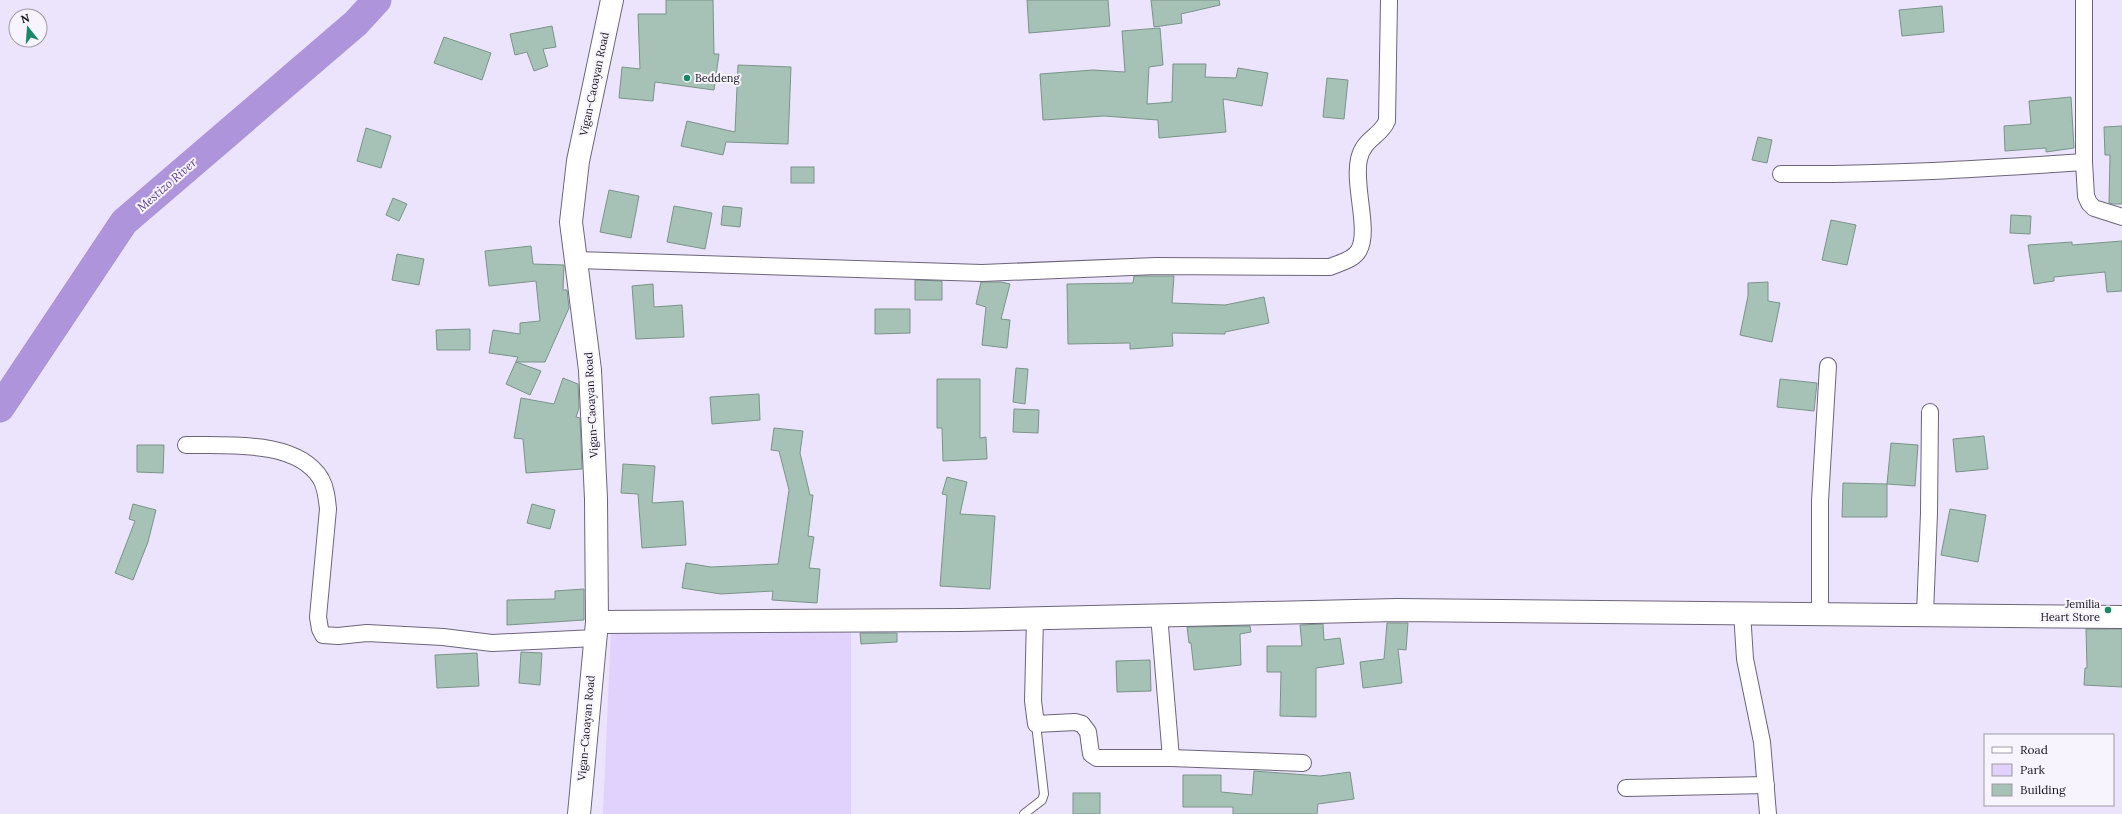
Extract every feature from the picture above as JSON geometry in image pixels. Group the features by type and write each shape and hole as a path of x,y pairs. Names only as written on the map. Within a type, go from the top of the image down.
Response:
{"street":[{"name":"Vigan-Caoayan Road","path":"579,814 596,630 596,500 590,370 571,222 574,188 612,0"},
{"path":"577,260 982,273 1156,266 1330,267 1348,260 1359,251 1363,237 1357,179 1359,158 1369,139 1384,129 1388,121 1389,0"},
{"path":"2084,0 2084,162 2089,203 2094,208 2122,217"},
{"path":"1781,174 1833,175 2084,162"},
{"path":"1820,613 1820,501 1828,366"},
{"path":"1925,614 1929,514 1930,412"},
{"path":"186,446 250,447 279,451 300,460 312,468 321,480 328,509 318,617 320,629 323,635 338,636 367,633 443,637 492,643 596,630 1397,610 1742,612 2122,617"},
{"path":"1742,612 1745,659 1762,742 1768,814"},
{"path":"1159,615 1171,758"},
{"path":"1035,618 1033,701 1036,724 1075,722 1082,724 1088,732 1091,754 1097,758 1171,758 1303,763"},
{"path":"1626,788 1766,785"}],"lane":[{"path":"1024,814 1042,800 1044,794 1036,724"}],"green space":[{"path":"851,626 851,814 603,814 611,631"}],"building":[{"path":"666,0 713,0 714,54 719,54 714,90 655,82 653,101 619,98 622,67 640,69 638,14 666,14"},
{"path":"1027,0 1108,0 1110,26 1029,33"},
{"path":"1151,0 1219,0 1220,5 1181,14 1182,23 1154,27"},
{"path":"1942,6 1944,32 1902,36 1899,10"},
{"path":"552,26 556,47 543,49 548,66 534,71 527,52 515,55 510,34"},
{"path":"1160,28 1163,65 1149,67 1147,104 1172,102 1173,64 1206,64 1205,77 1236,78 1238,68 1268,73 1262,106 1223,99 1226,132 1159,138 1158,120 1104,116 1043,120 1040,74 1093,70 1125,72 1122,31"},
{"path":"444,37 491,53 482,80 434,63"},
{"path":"738,65 791,67 788,144 726,142 723,155 681,146 687,121 735,132"},
{"path":"1327,78 1348,80 1344,119 1323,117"},
{"path":"2071,97 2074,148 2046,152 2046,148 2005,151 2004,126 2031,124 2029,101"},
{"path":"2122,126 2122,204 2113,204 2109,203 2110,155 2105,155 2104,127"},
{"path":"366,128 391,136 381,168 357,161"},
{"path":"1758,137 1772,140 1767,163 1752,160"},
{"path":"791,167 814,167 814,183 791,183"},
{"path":"609,190 639,196 631,238 600,232"},
{"path":"393,198 407,204 399,221 386,215"},
{"path":"674,206 712,213 705,249 667,242"},
{"path":"723,206 742,208 740,227 721,225"},
{"path":"2011,215 2031,216 2030,234 2010,233"},
{"path":"1831,220 1856,225 1847,265 1822,260"},
{"path":"2122,241 2122,291 2107,292 2105,272 2054,277 2054,281 2034,284 2028,245 2072,242 2072,245"},
{"path":"531,246 533,264 564,265 563,290 567,290 569,308 545,362 516,362 541,371 530,395 506,384 518,357 489,353 493,330 520,334 520,323 540,321 536,281 489,286 485,251"},
{"path":"397,254 424,259 419,285 392,280"},
{"path":"1134,276 1174,276 1172,303 1225,305 1264,297 1269,323 1225,332 1225,334 1172,333 1173,346 1130,349 1130,343 1068,344 1067,284 1133,283"},
{"path":"915,280 942,281 942,300 915,300"},
{"path":"981,282 1001,282 1010,284 1001,319 1010,320 1007,348 982,345 986,307 976,304"},
{"path":"1768,282 1768,301 1780,303 1772,342 1740,335 1748,296 1748,283"},
{"path":"653,284 654,307 682,305 684,337 636,339 632,286"},
{"path":"875,309 910,309 910,333 875,334"},
{"path":"470,329 470,350 437,350 436,330"},
{"path":"1016,368 1028,369 1025,404 1013,402"},
{"path":"563,378 578,384 579,408 576,417 580,418 582,469 526,473 523,439 514,438 521,398 554,404"},
{"path":"937,379 980,379 980,438 986,437 987,459 943,461 942,428 937,428"},
{"path":"1780,379 1817,383 1814,411 1777,407"},
{"path":"759,394 760,420 712,424 710,397"},
{"path":"1014,409 1039,410 1038,433 1013,432"},
{"path":"774,428 803,431 800,453 810,495 813,495 808,536 814,537 809,568 820,569 817,603 772,600 773,591 721,594 682,588 686,563 711,567 778,564 789,490 779,451 771,450"},
{"path":"1984,436 1988,469 1956,472 1953,439"},
{"path":"1891,443 1918,445 1915,486 1887,484"},
{"path":"137,445 164,445 163,473 137,472"},
{"path":"623,464 655,466 652,503 683,501 686,545 642,548 638,494 621,493"},
{"path":"947,477 967,482 960,514 995,516 990,589 940,586 947,495 942,494"},
{"path":"1843,483 1887,484 1887,517 1842,517"},
{"path":"133,504 156,510 148,542 133,580 115,573 135,521 129,519"},
{"path":"532,504 555,510 550,529 527,523"},
{"path":"1950,509 1986,515 1978,562 1941,555"},
{"path":"584,589 584,620 507,625 507,600 555,599 555,591"},
{"path":"1387,623 1408,623 1406,650 1398,649 1402,683 1363,688 1360,662 1384,659"},
{"path":"1323,624 1324,640 1340,638 1344,664 1316,668 1316,717 1280,716 1281,672 1267,672 1267,646 1302,646 1300,625"},
{"path":"1250,626 1251,632 1240,634 1241,665 1194,670 1191,643 1189,643 1187,627"},
{"path":"2086,629 2122,629 2122,687 2084,685 2085,668 2087,668"},
{"path":"860,633 897,633 897,642 861,644"},
{"path":"521,652 542,653 540,685 519,683"},
{"path":"477,653 479,686 437,688 435,655"},
{"path":"1150,660 1151,691 1117,692 1116,661"},
{"path":"1254,771 1320,776 1350,772 1354,799 1318,804 1317,814 1233,814 1233,807 1183,807 1183,775 1221,775 1221,792 1252,795"},
{"path":"1073,793 1100,793 1100,814 1073,814"}],"waterway":[{"name":"Mestizo River","path":"0,408 124,222 356,23 377,0"}],"place":[{"name":"Beddeng","path":"687,78"},
{"name":"Jemilia Heart Store","path":"2108,610"}]}
